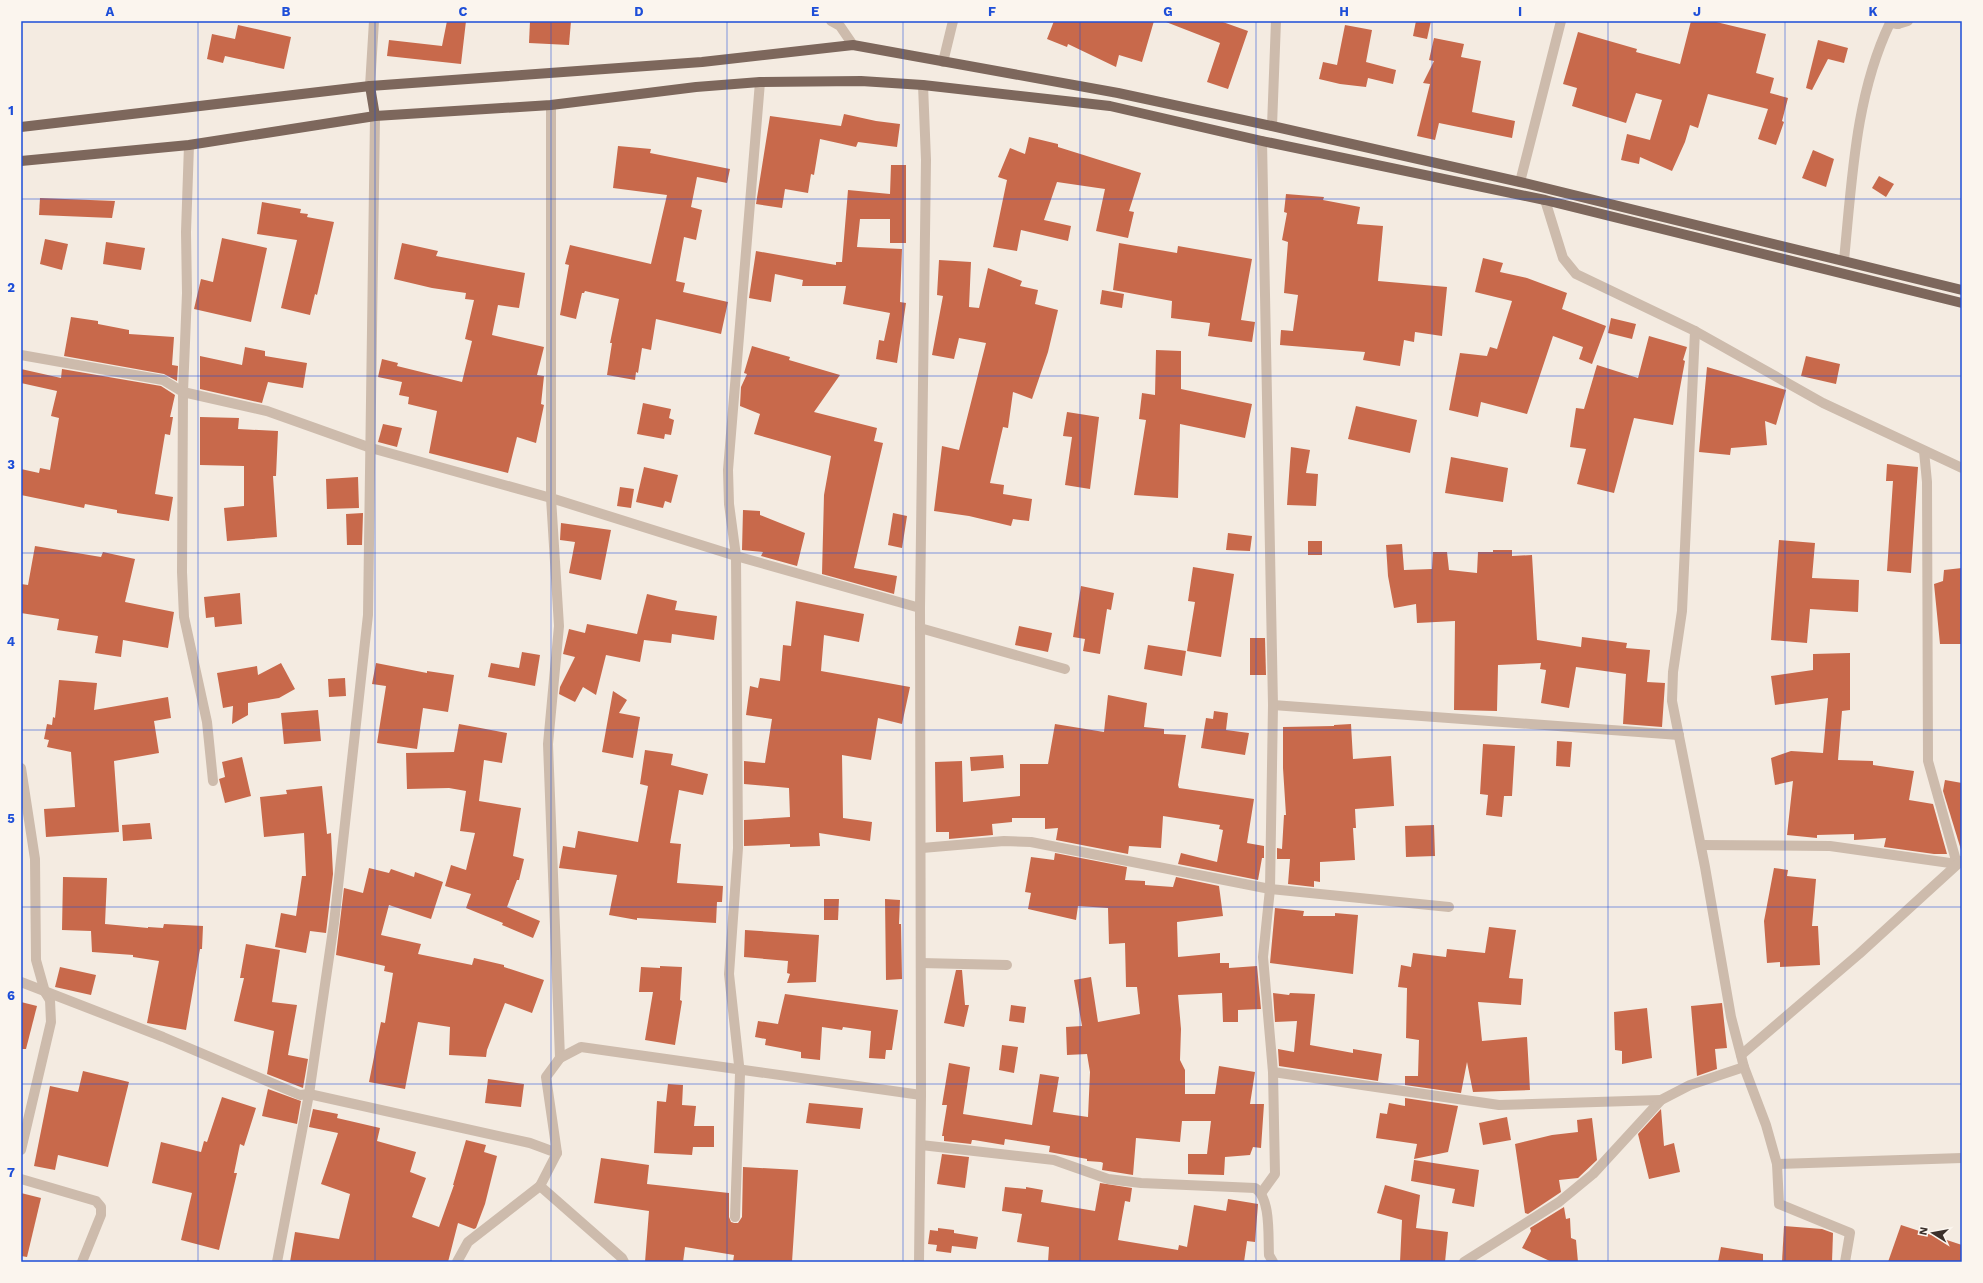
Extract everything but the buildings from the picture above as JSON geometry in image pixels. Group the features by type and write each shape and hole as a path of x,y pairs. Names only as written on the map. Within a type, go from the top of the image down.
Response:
{"main road":[{"path":"21,127 370,86 702,62 853,45 1118,93 1272,126 1520,182 1962,290"},
{"path":"21,162 189,145 375,116 552,106 696,86 760,82 861,82 923,85 1110,106 1262,141 1545,200 1962,304"},
{"path":"370,86 375,116"},
{"path":"1900,288 1906,276"}],"street":[{"path":"370,86 374,21"},
{"path":"831,21 840,26 853,45"},
{"path":"942,62 952,21"},
{"path":"1272,126 1276,21"},
{"path":"1520,182 1561,21"},
{"path":"1844,260 1856,142 1878,49 1890,23 1901,22"},
{"path":"735,1217 740,1074 729,974 738,848 736,556 729,504 728,470 760,82"},
{"path":"918,1262 921,1095 922,848 920,608 926,160 923,85"},
{"path":"552,106 551,498 559,626 548,744 560,1058"},
{"path":"277,1262 309,1094 334,922 368,616 372,448 375,116"},
{"path":"1262,141 1273,704 1270,890 1263,957 1273,1072 1275,1174 1262,1192"},
{"path":"189,145 186,232 187,293 183,392 182,572 184,617 207,722 213,781"},
{"path":"1545,200 1563,258 1576,274 1694,331 1823,403 1962,468"},
{"path":"1694,331 1682,611 1673,672 1672,701 1701,845 1731,1017 1744,1067 1766,1125 1777,1164 1779,1204 1850,1233 1845,1262"},
{"path":"21,355 162,380 183,392 267,411 372,448 551,498 736,556 920,608"},
{"path":"1924,451 1927,482 1928,761 1960,861"},
{"path":"920,628 1065,669"},
{"path":"1273,704 1679,735"},
{"path":"21,768 35,859 36,960 45,992 51,1005 51,1022 21,1150"},
{"path":"922,848 1004,841 1031,842 1270,890 1449,907"},
{"path":"1701,845 1830,846 1960,861"},
{"path":"1741,1055 1859,954 1960,861"},
{"path":"921,963 1007,965"},
{"path":"21,982 163,1037 300,1095 309,1094 530,1143 557,1153"},
{"path":"457,1262 468,1242 540,1186 557,1153 546,1077 560,1058 582,1047 921,1095"},
{"path":"1464,1262 1559,1202 1593,1174 1661,1100 1690,1085 1744,1067"},
{"path":"1273,1072 1499,1105 1661,1100"},
{"path":"920,1145 1054,1160 1108,1179 1141,1183 1255,1188 1262,1192 1266,1203 1269,1254 1273,1262"},
{"path":"1777,1164 1962,1158"},
{"path":"21,1179 96,1202 101,1207 102,1215 82,1262"},
{"path":"540,1186 622,1258 624,1262"}]}
